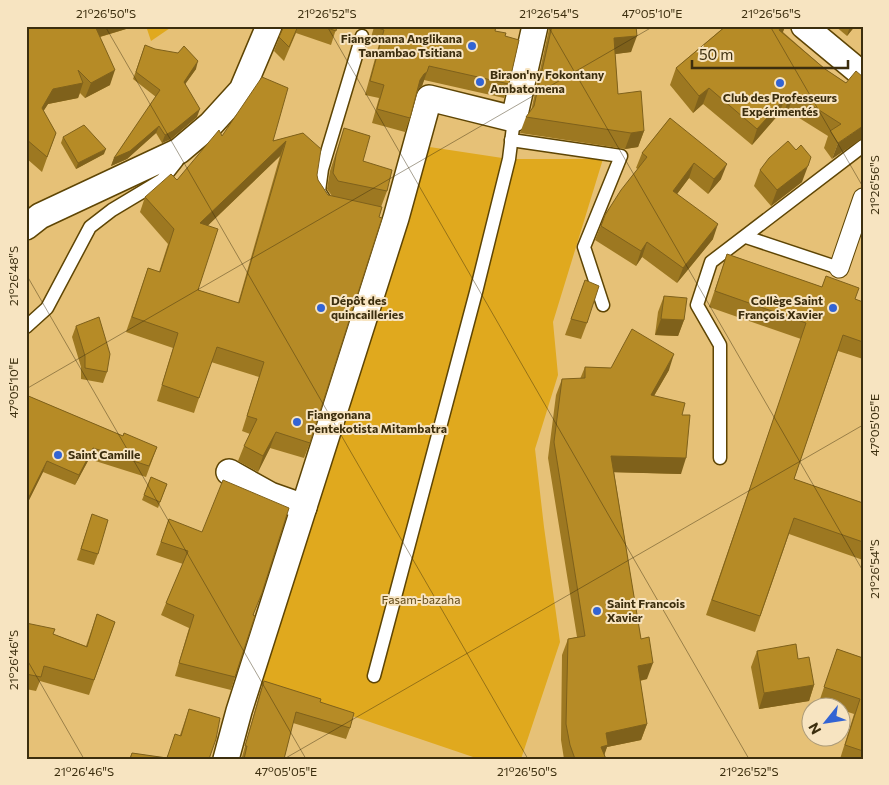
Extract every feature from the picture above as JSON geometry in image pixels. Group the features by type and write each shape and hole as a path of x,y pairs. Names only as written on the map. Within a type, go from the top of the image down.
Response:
{"street":[{"path":"26,227 40,216 179,151 210,124 242,90 269,26"},
{"path":"226,759 239,711 304,507 391,216 429,98 513,130 535,26"},
{"path":"804,26 863,75"},
{"path":"839,268 863,198"},
{"path":"229,472 270,495 304,507"}],"lane":[{"path":"337,206 327,204 319,190 322,169 362,36"},
{"path":"374,676 476,292 509,158 513,130 621,156 584,247 603,305"},
{"path":"720,458 720,345 697,305 712,262 863,146"},
{"path":"26,327 47,308 90,227 112,210 162,180 177,162 179,151"},
{"path":"746,237 839,268"}],"green space":[{"path":"146,26 173,26 151,41"},
{"name":"Fasam-bazaha","path":"423,146 509,159 603,159 553,322 558,375 535,449 560,642 521,759 479,759 258,684"}],"building":[{"path":"26,26 95,26 115,70 91,83 78,70 83,83 53,89 42,108 56,133 47,157 26,139"},
{"path":"284,26 298,26 289,47 279,37"},
{"path":"322,26 337,26 336,31"},
{"path":"375,26 496,26 495,31 506,33 505,36 519,40 509,84 429,66 427,72 420,80 410,118 377,109 384,85 370,81 384,30"},
{"path":"552,26 636,26 637,36 614,38 618,94 641,91 644,131 631,133 526,117 534,106"},
{"path":"726,26 782,26 779,30 825,69 846,83 856,71 863,77 863,126 838,143 830,131 841,124 794,94 788,101 785,98 757,129 709,88 699,96 676,68"},
{"path":"145,45 155,49 178,53 184,46 198,61 184,82 200,109 173,131 165,135 159,126 130,151 114,158 160,90 136,72"},
{"path":"262,77 288,88 273,141 303,133 321,149 317,175 318,180 328,195 382,207 379,217 382,218 310,443 276,432 263,456 244,446 257,419 247,416 264,362 217,347 199,398 162,385 178,333 132,317 148,268 160,272 174,229 145,197 171,174 177,180 219,130 222,136","holes":["286,141 239,303 198,290 218,229 200,223"]},
{"path":"670,118 727,164 714,179 694,163 673,191 718,224 683,268 647,242 641,251 601,226 605,215 621,190 647,157 642,153"},
{"path":"84,125 106,149 78,163 63,137"},
{"path":"344,128 370,136 363,161 392,170 387,191 338,181 333,173"},
{"path":"788,141 796,150 801,145 811,157 808,166 777,190 760,170 769,158"},
{"path":"727,254 822,287 826,276 859,288 855,299 863,302 863,342 843,335 794,479 863,503 863,542 794,518 760,616 712,600 806,323 715,291"},
{"path":"585,280 599,286 587,323 571,319"},
{"path":"664,296 687,298 684,320 661,319"},
{"path":"99,317 110,354 107,372 85,368 85,356 76,326"},
{"path":"632,329 674,354 651,395 685,403 682,415 690,415 686,458 611,456 641,639 649,637 653,663 638,666 647,724 606,733 608,745 601,747 606,759 575,759 566,724 568,639 585,636 554,442 562,379 585,378 585,367 611,368"},
{"name":"Saint Camille","path":"26,395 123,436 124,433 157,447 149,466 93,448 79,475 47,461 26,503"},
{"path":"151,477 167,484 160,502 144,495"},
{"path":"223,480 289,508 262,593 253,615 255,616 235,677 179,663 194,615 166,603 188,551 161,542 169,519 202,532"},
{"path":"92,514 108,520 98,554 81,549"},
{"path":"97,614 115,622 94,680 44,666 41,677 26,674 26,623 55,629 53,634 87,647"},
{"path":"796,644 798,659 809,657 814,685 764,693 757,651"},
{"path":"837,649 863,658 863,751 852,747 852,724 860,699 824,687"},
{"path":"264,681 321,699 320,702 354,713 350,728 296,712 284,759 244,759 247,746 245,746"},
{"path":"189,709 220,718 216,739 209,759 130,759 132,753 167,758 175,734 181,736"}],"place":[{"name":"Fiangonana Anglikana Tanambao Tsitiana","path":"472,46"},
{"name":"Biraon'ny Fokontany Ambatomena","path":"480,82"},
{"name":"Club des Professeurs Expérimentés","path":"780,83"},
{"name":"Dépôt des quincailleries","path":"321,308"},
{"name":"Collège Saint François Xavier","path":"833,308"},
{"name":"Fiangonana Pentekotista Mitambatra","path":"297,422"},
{"name":"Saint Camille","path":"58,455"},
{"name":"Saint Francois Xavier","path":"597,611"}]}
